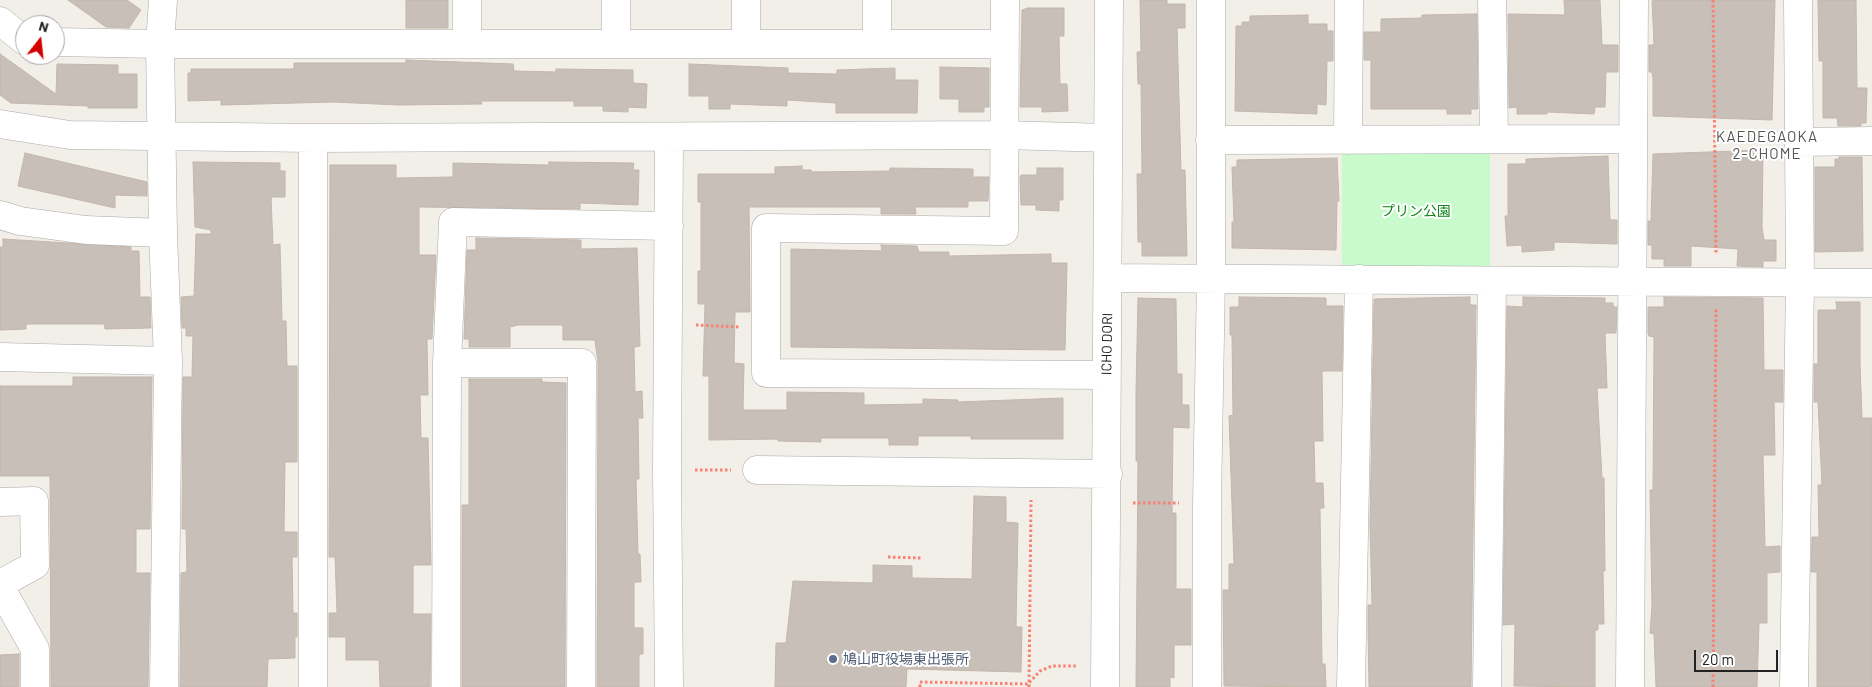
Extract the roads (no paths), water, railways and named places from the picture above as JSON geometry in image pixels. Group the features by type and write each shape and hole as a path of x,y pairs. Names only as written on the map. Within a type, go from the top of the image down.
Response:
{"street":[{"path":"163,0 160,44 163,135 163,233 168,361 164,687"},
{"path":"467,0 467,44"},
{"path":"616,0 616,44"},
{"path":"746,0 746,44"},
{"path":"877,0 877,44"},
{"path":"1005,0 1004,231 766,228 766,373 1106,374"},
{"name":"ICHO DORI","path":"1105,687 1110,0"},
{"path":"1207,687 1207,503 1212,278 1210,140 1211,0"},
{"path":"1348,140 1349,0"},
{"path":"1492,0 1494,138"},
{"path":"1630,687 1634,281 1634,0"},
{"path":"1794,687 1800,282 1798,0"},
{"path":"0,21 15,32"},
{"path":"65,42 160,44 1005,44"},
{"path":"0,124 70,135 313,138 669,138 1004,135 1108,138"},
{"path":"313,138 313,687"},
{"path":"669,138 667,470 669,687"},
{"path":"1210,140 1633,139"},
{"path":"1799,142 1872,142"},
{"path":"0,215 86,230 163,233"},
{"path":"446,687 447,363 453,222 669,226"},
{"path":"1108,278 1872,283"},
{"path":"1350,687 1359,279"},
{"path":"1487,687 1492,281"},
{"path":"0,357 168,361"},
{"path":"447,363 582,363 582,687"},
{"path":"756,470 1108,474"},
{"path":"0,502 34,501 35,565 0,586 35,649 35,687"}],"place":[{"name":"鳩山町役場東出張所","path":"833,659"}],"district":[{"name":"KAEDEGAOKA 2-CHOME","path":"1767,146"}],"park label":[{"name":"プリン公園","path":"1416,211"}]}
